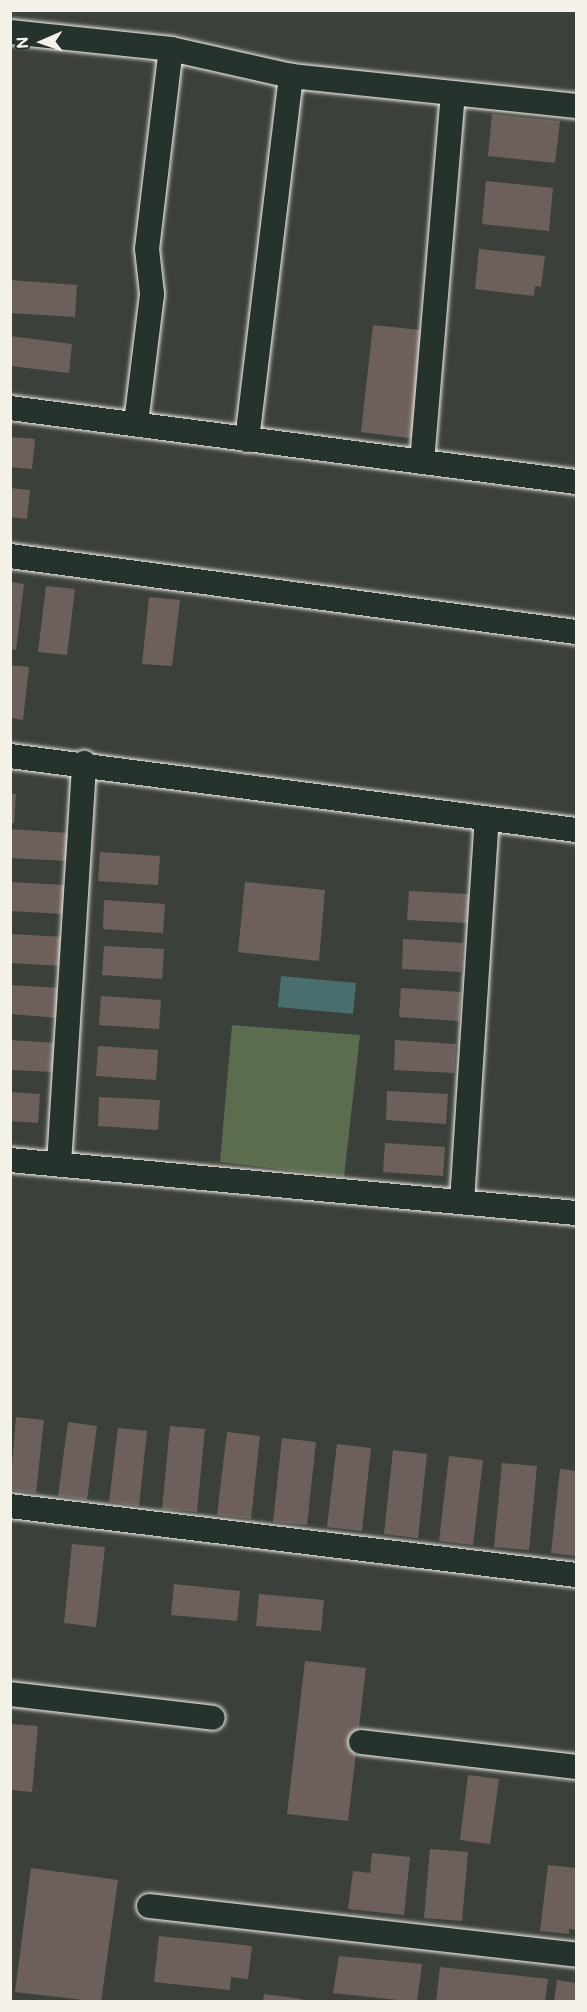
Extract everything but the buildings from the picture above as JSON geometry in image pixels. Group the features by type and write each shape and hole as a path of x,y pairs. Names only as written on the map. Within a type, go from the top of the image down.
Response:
{"lane":[{"path":"10,32 171,49 291,76 576,106"},
{"path":"136,423 152,294 147,249 171,49"},
{"path":"247,440 291,76"},
{"path":"422,462 453,93"},
{"path":"10,408 576,482"},
{"path":"10,556 576,632"},
{"path":"10,756 84,763 576,830"},
{"path":"58,1164 84,763"},
{"path":"462,1202 487,819"},
{"path":"10,1160 576,1213"},
{"path":"10,1506 576,1575"},
{"path":"10,1694 213,1718"},
{"path":"361,1742 576,1767"},
{"path":"149,1906 576,1955"}],"green space":[{"path":"232,1025 360,1035 344,1177 220,1162"}],"water":[{"path":"281,976 356,983 353,1014 278,1007"}]}
